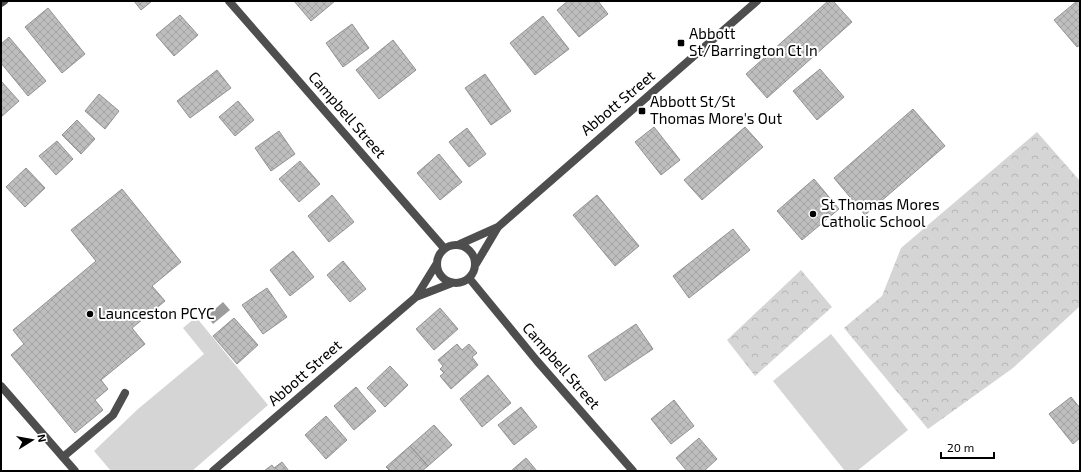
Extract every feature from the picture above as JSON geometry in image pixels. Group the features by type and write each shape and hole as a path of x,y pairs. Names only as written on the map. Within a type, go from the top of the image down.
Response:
{"street":[{"name":"Campbell Street","path":"229,1 444,248"},
{"name":"Abbott Street","path":"460,244 498,227 757,1"},
{"name":"Abbott Street","path":"476,264 498,227"},
{"path":"453,244 460,244 472,252 476,264 474,271 469,278 459,283 452,283 441,276 436,263 438,256 444,248 453,244"},
{"name":"Abbott Street","path":"213,471 416,297 436,263"},
{"name":"Campbell Street","path":"469,278 633,471"},
{"name":"Abbott Street","path":"416,297 452,283"},
{"path":"1,386 75,471"},
{"path":"63,457 113,415 124,393"}],"green space":[{"path":"1037,132 1080,181 1080,306 1013,368 928,429 844,328 882,296 901,248"},
{"path":"801,270 832,307 755,376 727,340"},
{"path":"196,317 268,405 192,471 111,471 94,451 138,409 204,354 183,328"},
{"path":"831,334 908,430 857,471 845,471 773,381"}],"shaded area":[{"path":"223,302 230,310 213,324 207,316"}],"building":[{"path":"134,1 152,1 141,10"},
{"path":"294,1 335,1 311,21"},
{"path":"568,1 598,1 608,14 579,37 557,10"},
{"path":"828,1 833,1 852,22 767,98 746,74"},
{"path":"1077,1 1080,1 1080,45 1077,47 1054,20"},
{"path":"48,8 85,54 62,73 25,27"},
{"path":"180,15 198,35 174,56 156,35"},
{"path":"543,16 569,49 535,75 510,43"},
{"path":"352,24 369,48 343,67 326,43"},
{"path":"9,37 46,81 28,96 1,63 1,44"},
{"path":"393,40 416,70 379,99 356,70"},
{"path":"820,69 844,97 817,120 793,91"},
{"path":"217,70 231,88 190,118 177,101"},
{"path":"485,74 511,111 491,125 465,88"},
{"path":"1,81 19,101 1,117"},
{"path":"99,94 119,111 105,129 85,111"},
{"path":"238,101 254,120 235,136 219,117"},
{"path":"913,109 945,146 865,215 834,178"},
{"path":"77,120 95,139 81,154 62,135"},
{"path":"654,127 680,160 661,175 635,142"},
{"path":"745,127 763,147 702,200 684,180"},
{"path":"467,128 486,154 469,167 449,142"},
{"path":"279,131 295,154 271,171 255,148"},
{"path":"57,141 73,159 56,175 39,156"},
{"path":"439,154 462,182 440,200 417,173"},
{"path":"300,161 320,184 299,202 279,179"},
{"path":"26,168 45,188 25,207 6,187"},
{"path":"814,179 839,209 802,240 777,211"},
{"name":"Launceston PCYC","path":"122,189 181,262 152,286 165,301 132,328 145,344 101,380 108,389 95,400 103,410 75,433 11,355 24,344 13,330 96,261 71,230"},
{"path":"332,195 354,222 329,242 308,216"},
{"path":"597,195 639,246 615,266 573,215"},
{"path":"733,229 750,250 689,298 673,276"},
{"path":"293,251 314,277 290,296 270,270"},
{"path":"343,261 366,289 350,302 327,275"},
{"path":"267,288 287,317 263,334 242,305"},
{"path":"440,308 458,329 434,350 416,329"},
{"path":"234,318 258,345 237,364 213,336"},
{"path":"636,324 653,349 605,381 588,356"},
{"path":"457,344 462,350 469,344 477,353 472,357 478,365 451,389 440,376 444,373 440,369 443,366 438,360"},
{"path":"390,366 408,385 385,407 367,388"},
{"path":"488,375 511,403 482,427 460,399"},
{"path":"356,387 376,411 354,430 334,406"},
{"path":"1071,397 1080,408 1080,438 1073,444 1049,414"},
{"path":"674,400 694,426 671,444 651,419"},
{"path":"521,407 537,427 514,445 498,425"},
{"path":"326,416 347,440 326,459 305,435"},
{"path":"434,425 452,445 428,466 410,446"},
{"path":"699,438 717,459 704,471 687,471 676,458"},
{"path":"410,446 428,466 422,471 390,471 386,467"},
{"path":"526,458 537,471 511,471"},
{"path":"282,462 289,471 264,471 272,465 274,468"}],"place":[{"name":"Abbott St/Barrington Ct In","path":"681,43"},
{"name":"Abbott St/St Thomas More's Out","path":"642,111"},
{"name":"St Thomas Mores Catholic School","path":"813,214"},
{"name":"Launceston PCYC","path":"90,314"}]}
